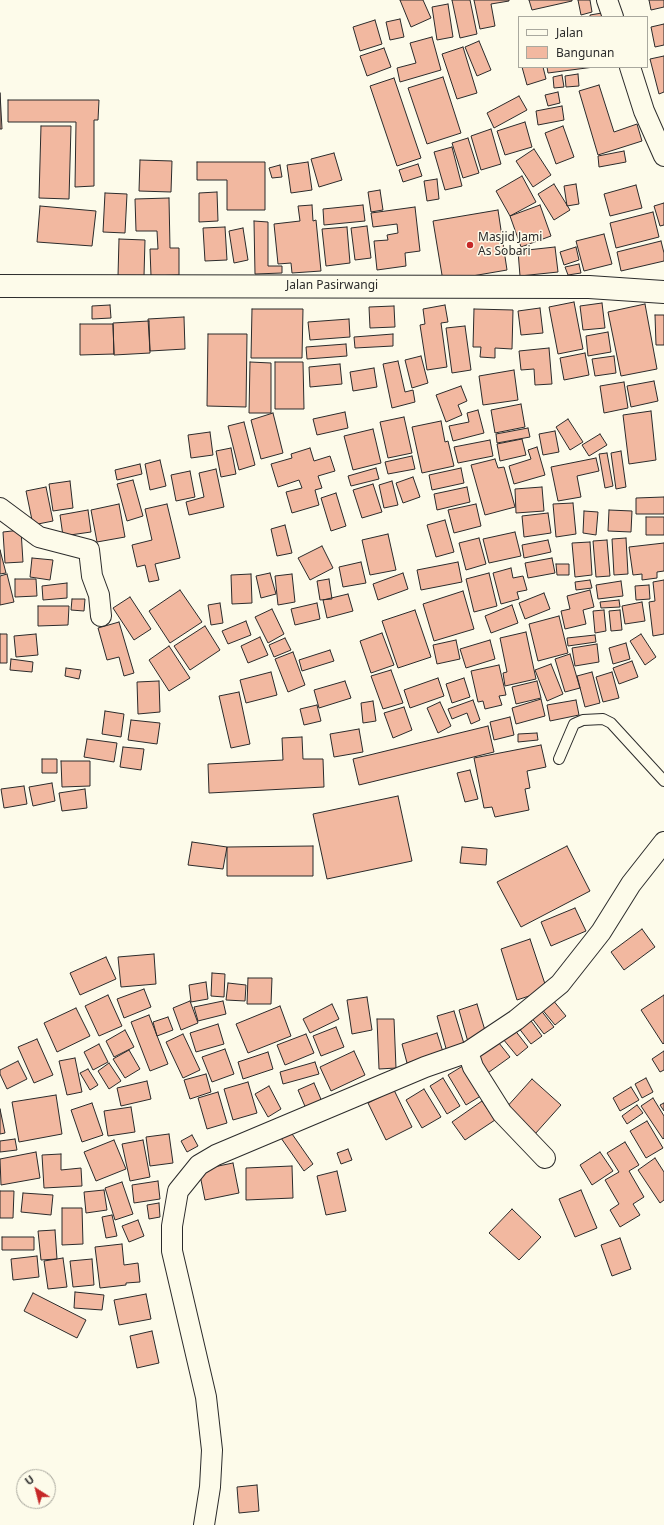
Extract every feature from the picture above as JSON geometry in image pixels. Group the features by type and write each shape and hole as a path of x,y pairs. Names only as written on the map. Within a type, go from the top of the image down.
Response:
{"street":[{"path":"607,0 613,16"},
{"path":"630,68 644,111 664,156"},
{"name":"Jalan Pasirwangi","path":"0,286 589,287 664,292"},
{"path":"0,508 39,537 89,550 92,576 99,594 101,616"},
{"path":"204,1525 210,1488 212,1450 206,1397 172,1250 172,1226 178,1191 199,1165 216,1155 425,1067 468,1052 516,1020 560,984 600,932 631,884 664,842"},
{"path":"468,1052 474,1067 502,1113 545,1158"}],"lane":[{"path":"559,759 574,724 583,720 603,719 611,723 664,781"}],"building":[{"path":"400,0 423,0 431,18 411,27"},
{"path":"452,0 470,0 477,34 460,38"},
{"path":"474,0 509,1 491,4 495,26 480,29"},
{"path":"529,0 572,0 572,1 532,10"},
{"path":"578,0 590,0 592,12 581,15"},
{"path":"649,0 664,0 664,7 651,10"},
{"path":"448,4 453,37 437,40 432,7"},
{"path":"602,13 603,16 590,16"},
{"path":"400,19 404,37 390,40 386,22"},
{"path":"375,20 382,44 360,51 353,27"},
{"path":"664,24 664,45 655,47 651,27"},
{"path":"432,37 441,70 400,82 397,68 416,63 410,43"},
{"path":"479,41 491,70 477,76 465,47"},
{"path":"463,47 477,93 457,99 442,54"},
{"path":"384,48 391,67 367,76 360,56"},
{"path":"664,56 664,92 659,94 650,59"},
{"path":"522,68 543,68 546,79 527,85"},
{"path":"547,68 586,68 548,73"},
{"path":"578,74 579,86 566,87 565,76"},
{"path":"562,75 564,87 554,88 553,77"},
{"path":"443,77 461,133 427,144 408,88"},
{"path":"394,78 421,158 397,166 370,86"},
{"path":"599,85 614,132 637,124 642,141 598,155 579,91"},
{"path":"558,92 560,103 548,106 545,95"},
{"path":"0,93 2,129 0,129"},
{"path":"519,96 527,110 494,128 487,113"},
{"path":"8,100 99,100 98,120 94,120 94,186 75,187 76,122 8,122"},
{"path":"562,106 564,120 538,125 536,111"},
{"path":"525,122 532,147 505,155 497,131"},
{"path":"41,126 71,126 69,199 39,198"},
{"path":"563,126 574,157 556,164 545,133"},
{"path":"491,129 501,164 481,170 471,136"},
{"path":"468,138 479,173 463,178 452,143"},
{"path":"452,147 462,186 445,190 434,152"},
{"path":"534,149 551,175 533,187 516,161"},
{"path":"624,151 626,162 599,167 598,156"},
{"path":"334,153 342,180 319,187 311,159"},
{"path":"140,160 172,161 171,192 139,191"},
{"path":"197,162 265,162 265,210 227,210 227,180 197,180"},
{"path":"308,162 312,190 291,193 287,165"},
{"path":"418,164 422,176 403,182 399,170"},
{"path":"280,165 282,177 272,178 269,168"},
{"path":"522,176 536,202 510,216 496,191"},
{"path":"437,179 439,199 427,201 424,181"},
{"path":"554,184 570,210 554,220 538,194"},
{"path":"576,184 579,204 567,206 564,186"},
{"path":"636,185 642,208 610,216 604,194"},
{"path":"380,190 383,210 371,212 368,192"},
{"path":"217,192 218,221 199,222 199,193"},
{"path":"105,193 127,194 125,233 103,232"},
{"path":"169,198 170,248 179,248 179,275 151,276 150,249 158,249 157,231 136,231 135,199"},
{"path":"664,203 664,225 660,226 654,206"},
{"path":"312,205 313,221 316,220 321,271 292,273 291,263 278,264 274,224 300,221 298,206"},
{"path":"363,205 365,221 324,225 323,209"},
{"path":"540,205 551,236 521,247 510,216"},
{"path":"40,206 96,211 92,246 37,242"},
{"path":"415,207 420,251 405,253 406,266 377,270 374,241 388,240 387,235 398,233 397,224 373,227 371,213"},
{"name":"Masjid Jami As Sobari","path":"498,210 507,270 443,281 433,221"},
{"path":"653,212 659,237 616,248 610,223"},
{"path":"254,221 268,222 268,266 282,266 282,273 255,274"},
{"path":"367,226 371,258 355,260 351,228"},
{"path":"225,227 227,260 205,261 203,228"},
{"path":"347,227 350,263 326,266 322,229"},
{"path":"243,228 248,260 234,263 229,231"},
{"path":"604,234 612,264 584,271 576,241"},
{"path":"119,239 145,240 144,276 118,276"},
{"path":"661,241 664,261 621,271 617,252"},
{"path":"555,247 558,272 520,276 518,251"},
{"path":"576,247 579,260 564,265 560,252"},
{"path":"579,264 581,273 568,275 565,267"},
{"path":"574,302 583,349 558,354 549,307"},
{"path":"602,303 605,328 583,330 580,306"},
{"path":"645,304 657,369 621,376 608,312"},
{"path":"110,305 111,318 92,319 92,306"},
{"path":"445,305 448,322 441,323 447,367 427,370 420,325 425,324 423,309"},
{"path":"394,306 395,327 370,328 369,307"},
{"path":"540,308 543,333 521,335 518,311"},
{"path":"252,309 303,309 302,358 251,358"},
{"path":"474,309 513,310 512,349 495,348 495,358 480,357 481,347 473,347"},
{"path":"655,315 664,315 664,345 656,345"},
{"path":"184,317 185,349 150,351 148,319"},
{"path":"349,319 350,337 310,340 308,322"},
{"path":"149,321 150,353 114,355 113,323"},
{"path":"80,324 113,324 114,354 80,355"},
{"path":"465,326 471,370 452,373 446,328"},
{"path":"608,332 611,352 588,356 586,336"},
{"path":"208,334 247,334 246,407 207,406"},
{"path":"393,334 393,346 355,348 354,337"},
{"path":"346,344 347,356 307,359 306,347"},
{"path":"549,348 552,384 535,385 534,369 521,370 519,351"},
{"path":"585,353 589,375 564,380 560,358"},
{"path":"421,356 428,383 412,388 405,360"},
{"path":"614,356 616,373 595,376 592,359"},
{"path":"398,361 405,392 413,390 415,402 392,408 383,364"},
{"path":"250,362 271,363 271,413 249,413"},
{"path":"275,362 303,362 304,409 275,409"},
{"path":"340,364 342,384 310,387 309,367"},
{"path":"374,368 377,387 353,391 350,372"},
{"path":"514,370 518,400 483,405 479,376"},
{"path":"654,381 658,401 631,407 627,386"},
{"path":"624,382 628,408 604,413 600,386"},
{"path":"461,386 467,401 458,405 462,415 446,422 436,395"},
{"path":"521,404 525,427 495,433 491,410"},
{"path":"478,410 484,433 453,441 449,426 469,422 467,413"},
{"path":"651,411 656,460 629,464 623,415"},
{"path":"345,412 348,428 317,435 313,419"},
{"path":"273,413 283,453 261,459 251,420"},
{"path":"404,417 412,453 388,458 380,422"},
{"path":"568,419 583,442 570,450 556,427"},
{"path":"441,421 445,442 448,441 454,466 422,473 412,427"},
{"path":"244,422 255,465 239,470 228,426"},
{"path":"528,428 530,437 497,443 496,434"},
{"path":"373,429 381,463 353,470 344,436"},
{"path":"555,431 559,452 543,455 539,434"},
{"path":"210,432 213,455 191,458 188,435"},
{"path":"600,434 607,445 589,456 582,445"},
{"path":"522,439 526,455 500,461 497,444"},
{"path":"490,440 493,456 458,463 454,447"},
{"path":"537,447 545,475 514,484 509,466 531,459 528,450"},
{"path":"231,448 236,474 221,477 216,451"},
{"path":"310,448 314,461 330,456 335,471 318,476 322,488 315,490 319,505 292,513 286,492 302,488 299,480 278,487 271,464 292,458 291,454"},
{"path":"621,451 626,487 616,489 611,453"},
{"path":"607,453 613,486 605,488 599,454"},
{"path":"412,456 415,469 388,474 385,462"},
{"path":"596,458 599,471 577,476 581,497 558,501 551,467"},
{"path":"495,459 498,468 504,467 515,507 485,515 471,465"},
{"path":"160,460 166,486 150,490 145,464"},
{"path":"140,464 142,474 117,480 115,470"},
{"path":"376,468 379,479 351,486 348,476"},
{"path":"461,468 464,483 432,490 429,475"},
{"path":"216,469 224,507 189,515 186,502 204,497 199,473"},
{"path":"190,471 195,497 176,501 171,475"},
{"path":"413,477 420,497 403,503 396,483"},
{"path":"133,480 143,516 127,521 117,484"},
{"path":"70,481 73,508 53,511 49,484"},
{"path":"392,481 398,505 384,508 379,485"},
{"path":"373,484 382,512 362,518 353,490"},
{"path":"46,487 53,521 33,525 26,491"},
{"path":"467,487 470,502 437,510 434,494"},
{"path":"542,487 544,511 516,513 515,489"},
{"path":"336,493 346,526 331,531 321,498"},
{"path":"664,497 664,514 636,514 636,498"},
{"path":"573,503 576,534 556,537 553,504"},
{"path":"119,504 125,537 97,542 91,510"},
{"path":"167,504 180,558 155,564 159,580 149,582 145,565 137,567 132,545 152,540 145,509"},
{"path":"476,504 481,526 454,533 448,510"},
{"path":"88,510 91,532 63,536 60,515"},
{"path":"609,510 632,511 631,532 608,531"},
{"path":"584,511 598,512 596,535 583,533"},
{"path":"548,513 551,533 524,537 522,516"},
{"path":"646,517 664,517 664,535 646,535"},
{"path":"445,520 454,552 436,557 427,525"},
{"path":"285,525 292,553 277,556 271,529"},
{"path":"21,530 23,562 5,563 3,532"},
{"path":"515,532 521,556 489,563 483,539"},
{"path":"388,534 396,570 370,575 362,540"},
{"path":"479,538 486,564 466,570 459,543"},
{"path":"626,538 628,574 614,575 612,539"},
{"path":"548,540 551,552 524,558 522,545"},
{"path":"607,540 610,576 596,577 593,541"},
{"path":"590,542 592,575 575,577 572,543"},
{"path":"664,543 664,571 657,572 657,578 642,580 642,574 633,575 629,547"},
{"path":"322,546 333,568 310,580 298,558"},
{"path":"0,550 6,573 0,574"},
{"path":"32,558 53,560 50,580 30,577"},
{"path":"552,558 555,573 528,578 525,563"},
{"path":"361,562 366,583 343,587 339,567"},
{"path":"458,562 462,582 421,590 417,570"},
{"path":"556,564 569,564 569,575 557,575"},
{"path":"511,568 513,578 523,576 527,590 517,592 519,599 501,604 493,573"},
{"path":"270,573 276,594 261,598 256,576"},
{"path":"403,573 408,589 378,600 373,584"},
{"path":"489,573 497,606 474,612 466,579"},
{"path":"7,574 14,602 0,605 0,576"},
{"path":"251,574 252,603 232,604 231,575"},
{"path":"292,574 295,602 278,605 275,576"},
{"path":"15,579 36,579 37,596 15,597"},
{"path":"329,579 332,599 320,600 317,581"},
{"path":"590,580 592,588 576,590 575,582"},
{"path":"664,580 664,634 653,636 649,602 655,601 653,582"},
{"path":"621,581 623,596 598,599 596,585"},
{"path":"67,583 67,598 43,600 42,586"},
{"path":"649,585 650,599 636,600 635,586"},
{"path":"180,590 202,622 170,643 149,611"},
{"path":"590,590 594,607 583,610 586,624 565,629 561,611 570,609 567,596"},
{"path":"463,591 474,629 434,641 423,604"},
{"path":"544,593 550,609 525,619 519,603"},
{"path":"348,594 353,611 327,618 323,600"},
{"path":"130,597 151,629 134,640 113,608"},
{"path":"72,599 85,599 84,611 71,610"},
{"path":"619,600 620,607 601,608 600,602"},
{"path":"642,602 645,621 625,624 622,606"},
{"path":"220,603 223,623 211,625 208,605"},
{"path":"317,603 320,619 295,625 291,609"},
{"path":"512,605 518,623 491,633 485,616"},
{"path":"38,606 69,606 68,625 38,626"},
{"path":"272,609 284,634 268,643 255,617"},
{"path":"415,610 431,657 398,668 382,621"},
{"path":"604,610 606,631 595,633 593,611"},
{"path":"620,610 622,630 611,631 609,611"},
{"path":"559,616 568,653 538,661 529,624"},
{"path":"246,621 251,635 228,644 222,631"},
{"path":"119,622 134,673 124,676 119,657 107,660 98,628"},
{"path":"205,626 220,650 190,670 174,646"},
{"path":"526,632 536,679 505,686 503,673 507,672 500,638"},
{"path":"382,633 394,665 371,673 360,641"},
{"path":"0,634 7,634 7,663 0,663"},
{"path":"36,634 38,655 16,657 14,636"},
{"path":"641,634 656,657 645,665 630,641"},
{"path":"595,635 596,642 568,646 567,638"},
{"path":"260,637 268,655 248,663 241,646"},
{"path":"285,638 291,650 274,657 269,645"},
{"path":"456,640 460,659 437,664 433,645"},
{"path":"490,640 495,659 466,668 460,649"},
{"path":"626,643 630,659 613,664 609,648"},
{"path":"597,644 599,662 575,666 572,648"},
{"path":"169,646 190,678 169,691 149,660"},
{"path":"330,650 334,661 302,671 299,660"},
{"path":"293,652 305,685 288,692 275,659"},
{"path":"570,654 580,688 565,692 555,659"},
{"path":"11,659 33,662 32,672 10,670"},
{"path":"632,661 638,677 619,684 613,668"},
{"path":"551,664 563,694 547,701 535,670"},
{"path":"499,665 506,695 499,696 502,705 485,709 483,701 478,702 471,671"},
{"path":"66,668 81,670 79,679 65,676"},
{"path":"391,670 403,703 383,709 371,676"},
{"path":"271,672 277,695 246,703 240,680"},
{"path":"592,672 600,703 585,707 577,676"},
{"path":"612,672 619,698 603,702 596,677"},
{"path":"438,678 444,696 410,708 404,690"},
{"path":"464,678 470,697 452,703 446,684"},
{"path":"159,681 160,712 138,714 137,682"},
{"path":"345,681 351,698 319,708 314,690"},
{"path":"537,681 541,698 516,704 512,687"},
{"path":"239,692 250,744 231,748 219,696"},
{"path":"541,699 545,716 516,724 512,708"},
{"path":"473,700 480,720 471,724 467,713 452,719 448,709"},
{"path":"576,700 579,715 550,721 547,705"},
{"path":"373,701 376,721 363,723 361,703"},
{"path":"440,702 451,726 438,733 427,708"},
{"path":"317,705 321,721 304,725 300,709"},
{"path":"404,707 412,730 393,738 384,713"},
{"path":"105,711 124,714 121,737 102,734"},
{"path":"510,717 514,735 494,740 490,722"},
{"path":"131,720 160,723 157,744 128,740"},
{"path":"488,726 494,752 359,785 353,759"},
{"path":"359,729 363,752 334,757 330,734"},
{"path":"537,733 538,740 518,742 518,734"},
{"path":"302,737 303,759 323,759 324,787 209,793 208,764 283,760 282,738"},
{"path":"87,739 117,743 114,762 84,757"},
{"path":"541,745 546,767 527,771 530,788 525,789 529,810 495,817 492,807 484,808 474,758"},
{"path":"123,747 144,749 141,770 120,767"},
{"path":"42,759 57,759 57,773 42,773"},
{"path":"61,761 90,761 90,786 62,787"},
{"path":"470,770 478,799 465,802 457,773"},
{"path":"52,783 55,801 33,806 29,787"},
{"path":"24,786 27,804 4,808 1,789"},
{"path":"85,789 87,808 62,811 59,793"},
{"path":"398,796 412,861 327,879 313,814"},
{"path":"192,842 227,847 223,869 188,865"},
{"path":"313,846 313,876 227,876 227,847"},
{"path":"567,846 590,891 521,927 497,882"},
{"path":"462,847 487,849 486,865 460,863"},
{"path":"575,908 586,931 551,946 541,922"},
{"path":"642,929 655,947 624,970 611,952"},
{"path":"530,939 547,990 517,1000 501,949"},
{"path":"154,954 156,984 121,987 118,957"},
{"path":"106,957 116,979 80,995 70,973"},
{"path":"212,973 225,974 224,997 211,996"},
{"path":"248,978 272,978 271,1004 247,1004"},
{"path":"206,982 208,999 191,1002 189,985"},
{"path":"228,983 246,985 245,1001 226,1000"},
{"path":"144,989 151,1007 124,1018 117,999"},
{"path":"108,995 122,1026 99,1036 85,1006"},
{"path":"664,995 664,1043 663,1044 641,1010"},
{"path":"367,997 372,1030 352,1034 347,1000"},
{"path":"552,999 566,1016 555,1025 541,1008"},
{"path":"190,1001 198,1023 181,1030 173,1008"},
{"path":"223,1001 226,1014 198,1021 194,1007"},
{"path":"332,1004 339,1019 310,1033 303,1019"},
{"path":"477,1004 487,1037 468,1042 459,1010"},
{"path":"280,1006 291,1036 248,1053 236,1024"},
{"path":"76,1008 90,1036 57,1052 44,1023"},
{"path":"540,1009 554,1027 544,1034 531,1017"},
{"path":"454,1011 465,1047 447,1052 437,1016"},
{"path":"149,1015 168,1064 150,1071 131,1022"},
{"path":"168,1017 173,1030 157,1036 153,1022"},
{"path":"529,1018 542,1036 531,1044 518,1027"},
{"path":"377,1019 394,1019 396,1068 379,1069"},
{"path":"218,1024 224,1044 196,1052 190,1033"},
{"path":"336,1027 344,1047 321,1056 313,1036"},
{"path":"514,1029 528,1047 517,1056 503,1039"},
{"path":"125,1030 134,1047 114,1057 106,1041"},
{"path":"437,1033 443,1052 407,1063 402,1044"},
{"path":"183,1034 200,1070 183,1078 166,1042"},
{"path":"306,1034 314,1053 285,1065 277,1045"},
{"path":"37,1039 53,1075 34,1083 18,1047"},
{"path":"499,1043 510,1057 485,1075 474,1060"},
{"path":"99,1044 108,1062 93,1070 84,1052"},
{"path":"225,1049 234,1074 212,1082 202,1057"},
{"path":"129,1050 140,1069 125,1078 113,1059"},
{"path":"354,1051 365,1075 331,1091 320,1067"},
{"path":"664,1051 664,1070 660,1072 652,1059"},
{"path":"268,1052 273,1069 243,1079 238,1062"},
{"path":"75,1058 82,1092 67,1095 59,1061"},
{"path":"18,1061 27,1079 7,1089 0,1074 0,1070"},
{"path":"315,1062 319,1074 283,1084 280,1072"},
{"path":"109,1063 121,1081 109,1089 98,1071"},
{"path":"466,1064 484,1094 466,1105 448,1075"},
{"path":"88,1069 98,1085 90,1090 80,1073"},
{"path":"206,1074 211,1092 190,1099 184,1080"},
{"path":"443,1078 460,1106 447,1114 430,1086"},
{"path":"646,1078 653,1092 642,1098 635,1084"},
{"path":"532,1079 561,1105 535,1134 505,1109"},
{"path":"147,1081 151,1099 121,1106 117,1088"},
{"path":"248,1082 257,1113 233,1120 224,1089"},
{"path":"314,1083 323,1104 307,1111 298,1090"},
{"path":"269,1086 281,1109 268,1117 255,1094"},
{"path":"631,1087 639,1100 620,1111 613,1098"},
{"path":"424,1089 441,1117 422,1128 406,1100"},
{"path":"394,1090 412,1127 386,1140 368,1103"},
{"path":"218,1092 227,1123 207,1129 198,1098"},
{"path":"56,1095 62,1134 19,1142 12,1102"},
{"path":"653,1098 664,1116 663,1139 641,1106"},
{"path":"482,1101 495,1120 465,1140 452,1122"},
{"path":"92,1103 103,1135 82,1142 71,1110"},
{"path":"664,1103 664,1111 660,1105"},
{"path":"637,1105 643,1113 627,1124 622,1116"},
{"path":"131,1107 135,1132 108,1136 104,1111"},
{"path":"0,1109 5,1133 0,1134"},
{"path":"647,1121 663,1148 646,1158 630,1131"},
{"path":"290,1131 313,1164 304,1171 281,1138"},
{"path":"169,1134 173,1163 150,1166 146,1137"},
{"path":"192,1135 198,1146 187,1152 181,1141"},
{"path":"15,1139 17,1150 0,1152 0,1141"},
{"path":"114,1140 126,1169 96,1181 84,1152"},
{"path":"143,1140 150,1177 130,1181 122,1144"},
{"path":"625,1142 639,1165 629,1171 644,1197 633,1204 640,1215 620,1227 610,1210 619,1204 605,1180 619,1172 607,1153"},
{"path":"348,1149 352,1160 341,1164 337,1153"},
{"path":"36,1152 40,1178 1,1185 0,1159"},
{"path":"600,1152 613,1171 592,1185 580,1165"},
{"path":"61,1154 61,1170 81,1168 82,1186 44,1188 42,1155"},
{"path":"655,1158 664,1172 664,1200 660,1203 638,1170"},
{"path":"233,1163 239,1193 205,1200 199,1170"},
{"path":"292,1166 293,1198 246,1200 246,1168"},
{"path":"337,1171 346,1211 326,1215 317,1176"},
{"path":"158,1181 160,1199 134,1203 132,1185"},
{"path":"122,1182 133,1214 115,1220 105,1188"},
{"path":"104,1190 107,1210 86,1213 84,1192"},
{"path":"581,1190 597,1228 575,1237 559,1199"},
{"path":"0,1191 14,1191 13,1218 0,1218"},
{"path":"23,1193 53,1195 51,1215 21,1212"},
{"path":"159,1203 160,1217 149,1219 147,1205"},
{"path":"62,1208 82,1208 83,1244 62,1245"},
{"path":"512,1209 541,1237 519,1260 489,1233"},
{"path":"112,1215 117,1236 106,1238 102,1217"},
{"path":"138,1220 144,1236 129,1242 122,1226"},
{"path":"55,1230 57,1259 41,1260 38,1231"},
{"path":"2,1237 34,1237 34,1250 2,1250"},
{"path":"620,1238 631,1269 612,1276 601,1245"},
{"path":"122,1244 124,1265 138,1263 140,1282 100,1288 95,1247"},
{"path":"37,1256 39,1277 13,1280 11,1259"},
{"path":"63,1258 67,1287 48,1289 44,1261"},
{"path":"92,1259 94,1285 73,1287 70,1261"},
{"path":"75,1292 104,1295 102,1310 74,1308"},
{"path":"33,1293 86,1320 77,1338 24,1311"},
{"path":"146,1294 151,1319 119,1325 114,1300"},
{"path":"152,1331 159,1363 137,1368 130,1336"},
{"path":"257,1485 259,1511 239,1513 237,1487"}],"place":[{"name":"Masjid Jami As Sobari","path":"470,245"}]}
